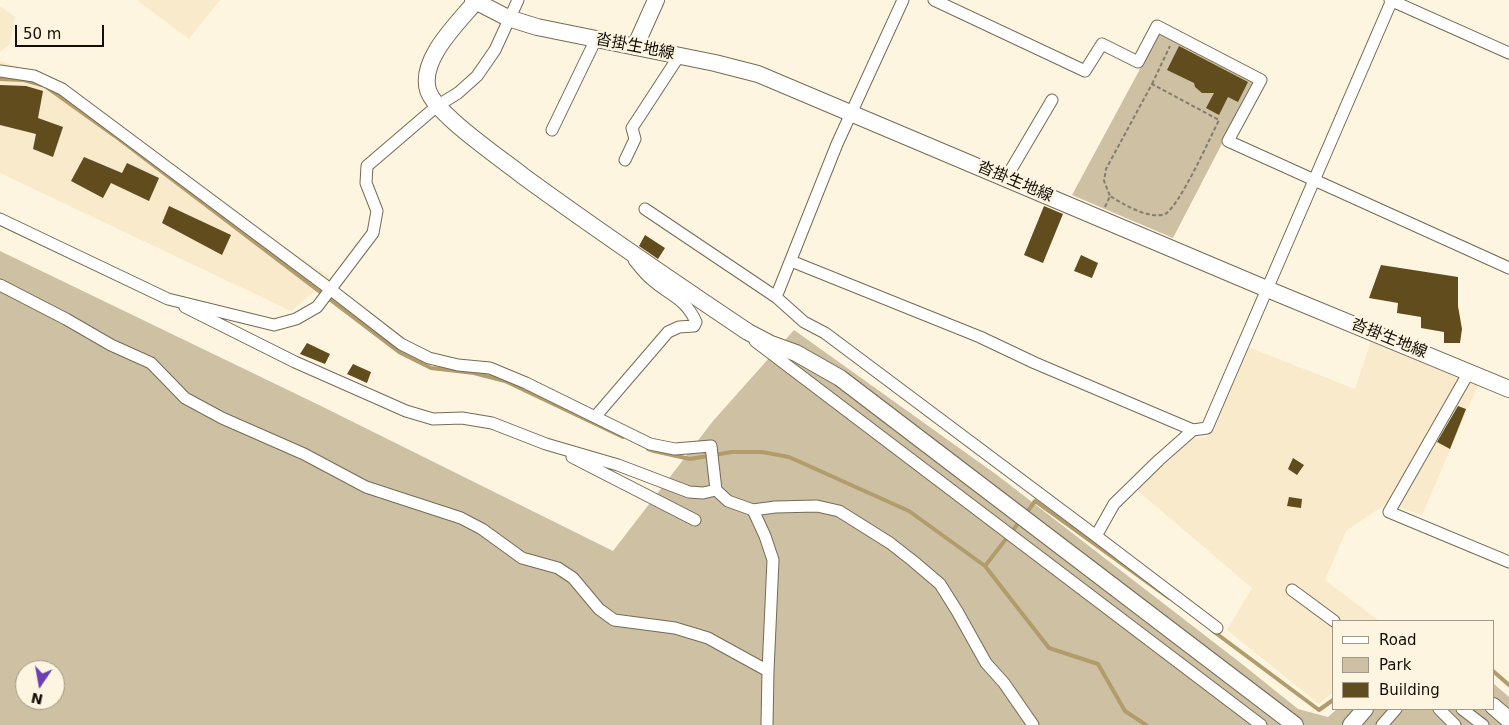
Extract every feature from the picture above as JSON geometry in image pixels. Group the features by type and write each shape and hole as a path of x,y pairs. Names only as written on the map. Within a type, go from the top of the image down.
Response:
{"street":[{"path":"168,298 274,325 296,319 316,307 373,233 377,211 366,183 367,166 437,106 458,93 477,76 495,50 508,18 518,0"},
{"path":"635,47 656,0"},
{"path":"776,297 851,112 903,0"},
{"path":"934,0 1085,71 1102,44 1138,62 1157,26 1261,80 1228,141 1509,268"},
{"path":"791,261 980,337 1035,363 1193,430 1206,428 1392,0 1509,53"},
{"path":"475,1 432,56 427,74 428,90 437,106 474,139 627,250 748,332 771,344 796,352 840,378 1295,725"},
{"name":"沓掛生地線","path":"475,1 508,18 536,27 715,62 758,74 1509,389"},
{"path":"552,130 596,39"},
{"path":"625,160 635,139 632,128 679,56"},
{"path":"0,71 34,76 62,89 330,289 400,344 429,358 490,368 526,383 650,444 675,449 711,446 716,490 728,501 754,510 775,507 817,506 839,511 890,543 940,584 986,663 1004,683 1033,725"},
{"path":"1006,178 1052,100"},
{"path":"645,209 776,297 804,322 825,333 1217,628"},
{"path":"0,218 168,298 294,362 406,411 433,419 462,418 492,423 546,444 618,465 689,492 703,493 716,490"},
{"path":"595,417 668,332 679,327 694,326 696,322 690,310 675,296 649,278 627,250"},
{"path":"0,285 111,345 151,363 186,398 222,418 304,454 366,488 461,518 482,529 522,558 558,568 573,578 599,608 614,620 675,628 708,638 768,671"},
{"path":"748,332 756,342 776,358 1261,725"},
{"path":"1469,372 1389,512 1509,562"},
{"path":"1096,536 1114,504 1193,430"},
{"path":"546,444 695,520"},
{"path":"754,510 773,560 767,725"},
{"path":"1292,590 1333,620"},
{"path":"1494,707 1509,720"},
{"path":"1351,725 1364,710"},
{"path":"1382,725 1395,710"},
{"path":"1440,710 1456,725"},
{"path":"1463,710 1482,725"}],"path":[{"path":"1152,84 1219,120 1172,208 1164,214 1155,215 1141,212 1110,196 1104,181 1106,169 1152,84 1171,44"},
{"path":"1099,218 1110,196"}],"shaded area":[{"path":"137,0 220,0 189,39"},
{"path":"0,6 15,17 10,44 0,52"},
{"path":"0,61 51,78 238,215 331,278 291,311 0,173"},
{"path":"1371,341 1478,385 1422,515 1386,504 1346,531 1325,580 1378,620 1332,620 1332,693 1319,704 1227,630 1252,588 1137,490 1193,438 1206,437 1213,428 1248,347 1355,389"}],"green space":[{"path":"1160,32 1255,80 1173,238 1072,195"},
{"path":"0,251 319,405 613,551 713,421 794,330 997,475 1298,709 1328,717 1336,710 1494,710 1494,684 1509,697 1509,725 0,725"}],"building":[{"path":"1179,46 1248,82 1238,102 1228,97 1219,115 1206,108 1214,93 1202,93 1195,87 1194,83 1167,70"},
{"path":"0,85 26,86 43,91 38,118 63,127 53,157 33,149 36,134 0,125"},
{"path":"84,157 122,173 127,163 159,178 149,201 111,183 103,198 71,181"},
{"path":"169,206 231,235 222,255 162,223"},
{"path":"1044,206 1063,214 1043,263 1024,255"},
{"path":"645,235 665,248 658,259 639,246"},
{"path":"1081,255 1098,263 1092,278 1074,271"},
{"path":"1381,265 1458,277 1458,306 1462,329 1460,343 1444,343 1444,332 1421,328 1421,317 1397,313 1398,303 1369,298"},
{"path":"307,343 330,354 325,364 300,354"},
{"path":"353,364 371,372 367,383 347,374"},
{"path":"1458,406 1466,409 1450,449 1437,442"},
{"path":"1293,458 1304,465 1297,475 1288,469"},
{"path":"1289,497 1302,499 1301,508 1287,506"}],"waterway":[{"path":"0,79 24,80 42,85"},
{"path":"48,88 115,136 399,352 431,368 474,373 505,381 623,437"},
{"path":"648,449 690,459 732,452 762,452 789,457 909,511 985,566 1049,648 1098,664 1125,711 1146,725"},
{"path":"1025,515 1035,501 1169,598"},
{"path":"985,566 1020,521"},
{"path":"1213,631 1319,710 1332,701"},
{"path":"1494,672 1509,685"}]}
